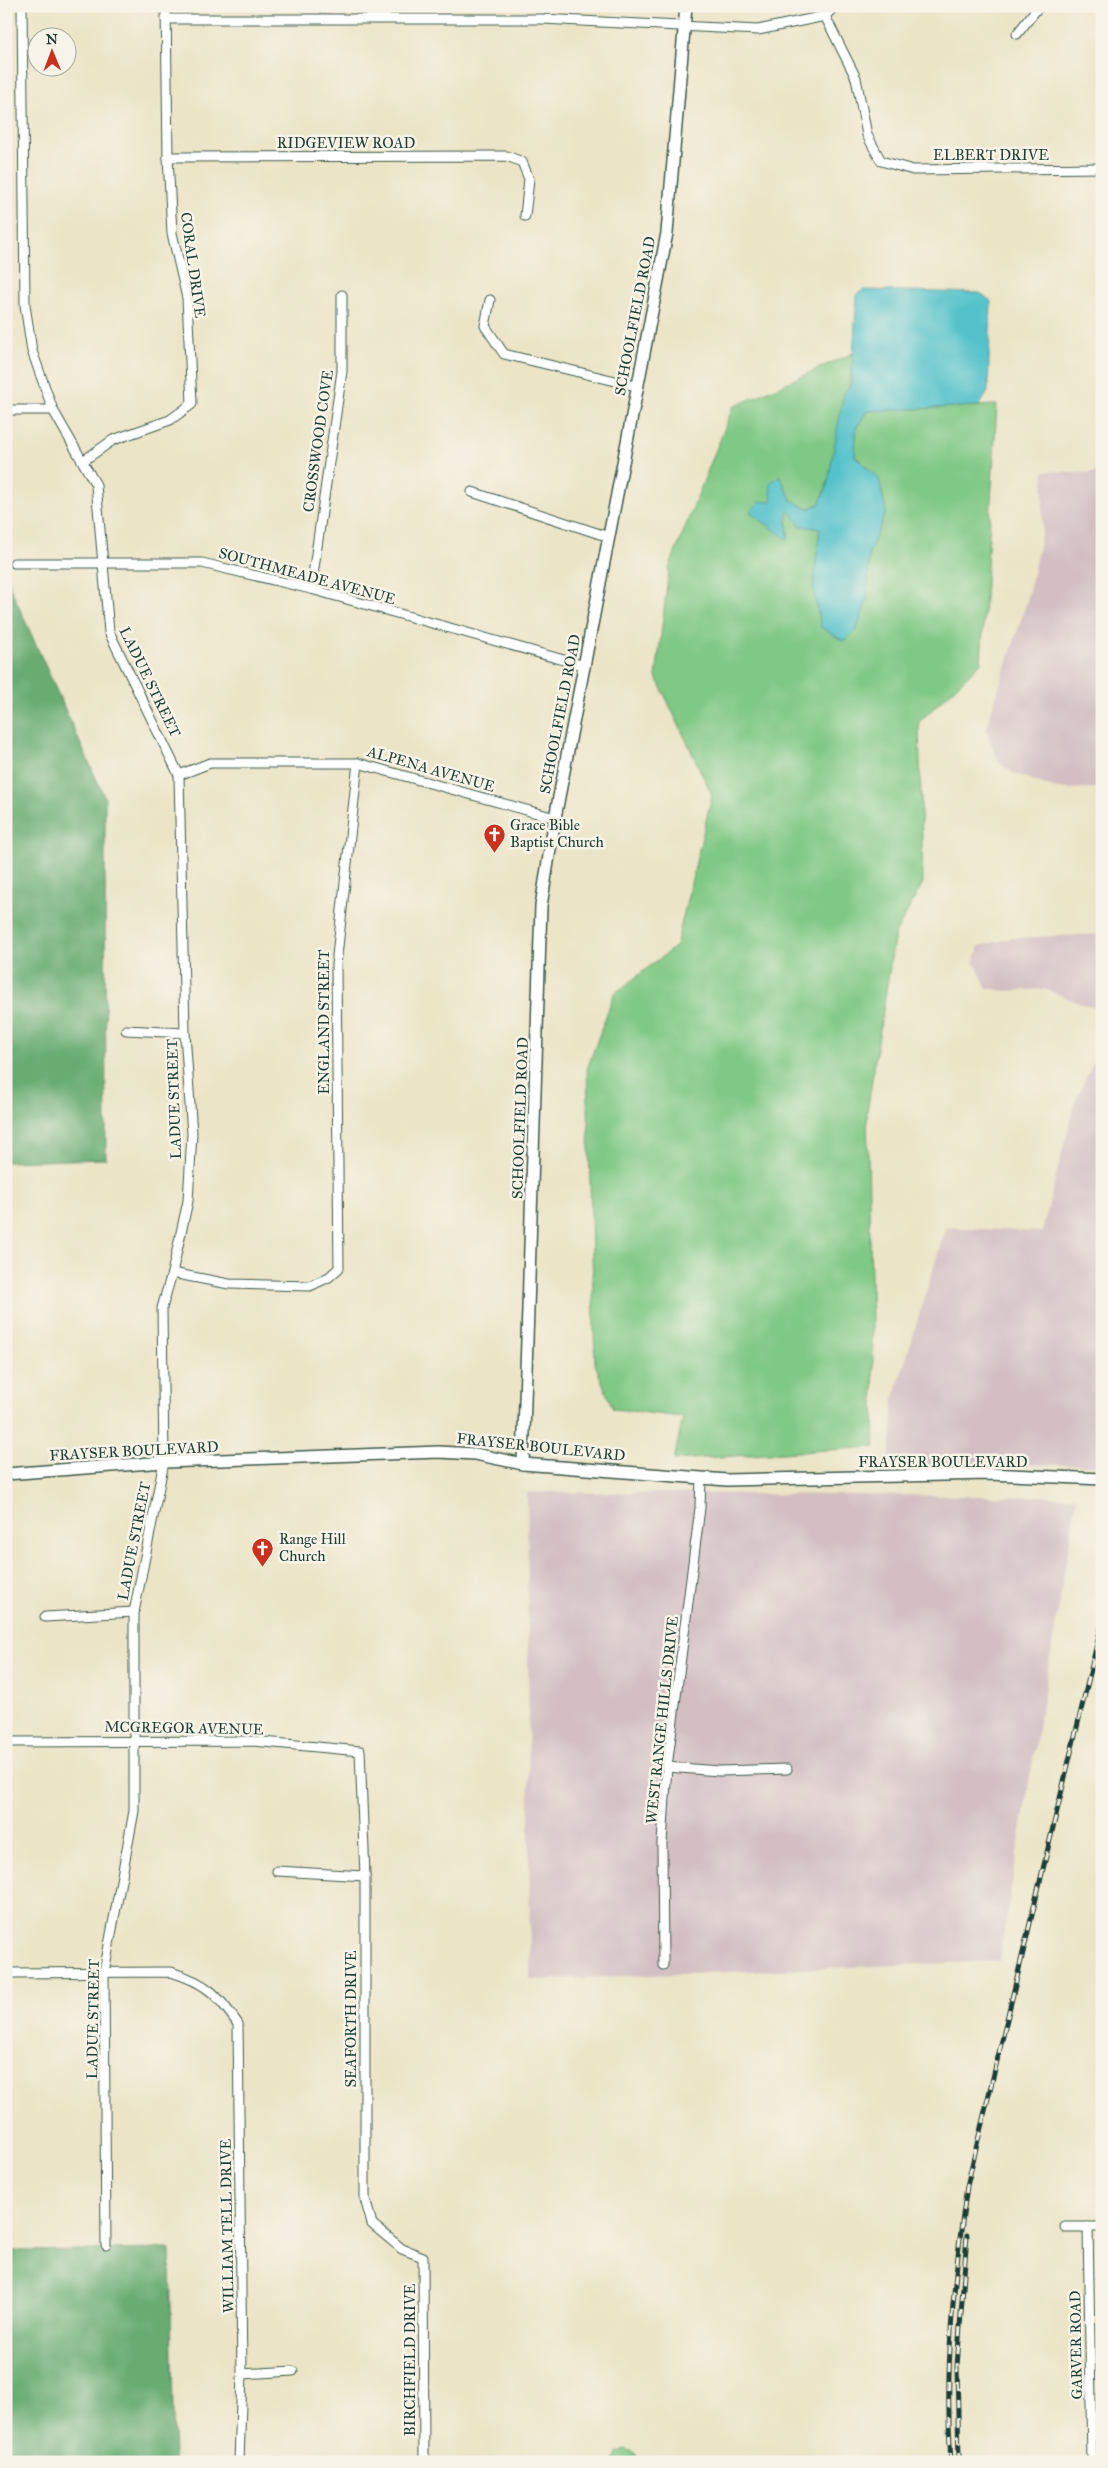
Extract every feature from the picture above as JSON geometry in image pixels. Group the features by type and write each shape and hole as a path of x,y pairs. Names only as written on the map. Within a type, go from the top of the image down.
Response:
{"street":[{"name":"LADUE STREET","path":"22,6 25,305 32,351 53,410 96,485 109,632 179,774 185,1033 191,1143 188,1201 162,1308 164,1462 134,1612 134,1811 104,1972 106,2244"},
{"name":"CORAL DRIVE","path":"83,461 113,440 170,420 192,404 187,298 172,233 168,157 166,6"},
{"name":"SCHOOLFIELD ROAD","path":"523,1464 541,906 555,818 636,386 667,233 686,6"},
{"path":"166,19 542,19 758,30 825,16 835,6"},
{"path":"1017,34 1039,6"},
{"name":"ELBERT DRIVE","path":"825,16 856,78 867,135 881,161 913,170 1102,168"},
{"name":"RIDGEVIEW ROAD","path":"168,157 507,156 522,162 529,179 525,216"},
{"name":"CROSSWOOD COVE","path":"311,589 342,371 342,295"},
{"path":"490,300 485,326 504,354 636,386"},
{"path":"6,410 53,410"},
{"path":"472,492 608,538"},
{"name":"SOUTHMEADE AVENUE","path":"14,562 103,564 202,563 311,589 585,666"},
{"name":"ALPENA AVENUE","path":"179,774 210,763 358,763 555,818"},
{"name":"ENGLAND STREET","path":"172,1273 238,1285 310,1286 329,1277 339,1268 336,965 358,763"},
{"path":"126,1030 185,1033"},
{"name":"FRAYSER BOULEVARD","path":"6,1474 164,1462 439,1452 476,1454 523,1464 728,1480 988,1474 1100,1479"},
{"name":"WEST RANGE HILLS DRIVE","path":"662,1965 662,1843 667,1767 700,1508 701,1478"},
{"path":"45,1617 134,1612"},
{"name":"MCGREGOR AVENUE","path":"6,1742 253,1741 360,1751"},
{"name":"SEAFORTH DRIVE","path":"360,1751 365,1876 365,2199 372,2224 402,2249 423,2258"},
{"path":"667,1767 720,1771 787,1770"},
{"path":"277,1871 365,1876"},
{"name":"WILLIAM TELL DRIVE","path":"6,1974 172,1972 195,1979 219,1997 238,2024 242,2374 238,2462"},
{"name":"GARVER ROAD","path":"1088,2227 1092,2462"},
{"path":"1065,2228 1102,2227"},
{"name":"BIRCHFIELD DRIVE","path":"423,2258 424,2462"},
{"path":"242,2374 293,2371"}],"shaded area":[{"path":"1044,471 1102,473 1102,788 1056,789 1013,773 999,763 986,728 1027,601 1042,532"},
{"path":"1102,934 1102,1010 1045,989 1005,991 987,988 974,962 979,946 1012,938"},
{"path":"1102,1018 1102,1465 889,1464 894,1398 946,1227 1042,1232 1074,1105 1099,1048"},
{"path":"527,1492 1077,1497 999,1961 530,1980"}],"green space":[{"path":"853,353 842,430 832,470 819,504 808,509 791,500 780,476 788,539 786,513 791,512 801,526 820,529 813,588 821,626 843,641 856,631 867,600 869,553 886,512 879,479 855,456 856,428 867,411 997,405 981,663 919,722 923,883 895,934 867,1112 875,1447 674,1460 683,1417 613,1409 595,1364 587,1069 614,994 676,946 712,795 656,677 669,568 733,407"},
{"path":"6,545 10,587 105,798 106,1159 6,1162"},
{"path":"170,2249 174,2462 6,2462 6,2251"},
{"path":"626,2449 635,2453 639,2462 613,2462 618,2452"}],"water":[{"path":"864,290 980,293 991,301 988,392 979,406 867,411 856,428 855,456 879,479 886,512 869,553 867,600 856,631 843,641 821,627 813,588 820,529 801,526 791,512 787,513 788,540 750,512 760,502 772,501 770,483 780,475 791,500 808,509 819,504 827,487 844,393 851,385 857,294"}],"railway":[{"path":"951,2462 949,2392 952,2323 954,2289 967,2186 1102,1623"},
{"path":"959,2462 957,2366 967,2235"}],"place":[{"name":"Grace Bible Baptist Church","path":"494,853"},
{"name":"Range Hill Church","path":"263,1567"}]}
